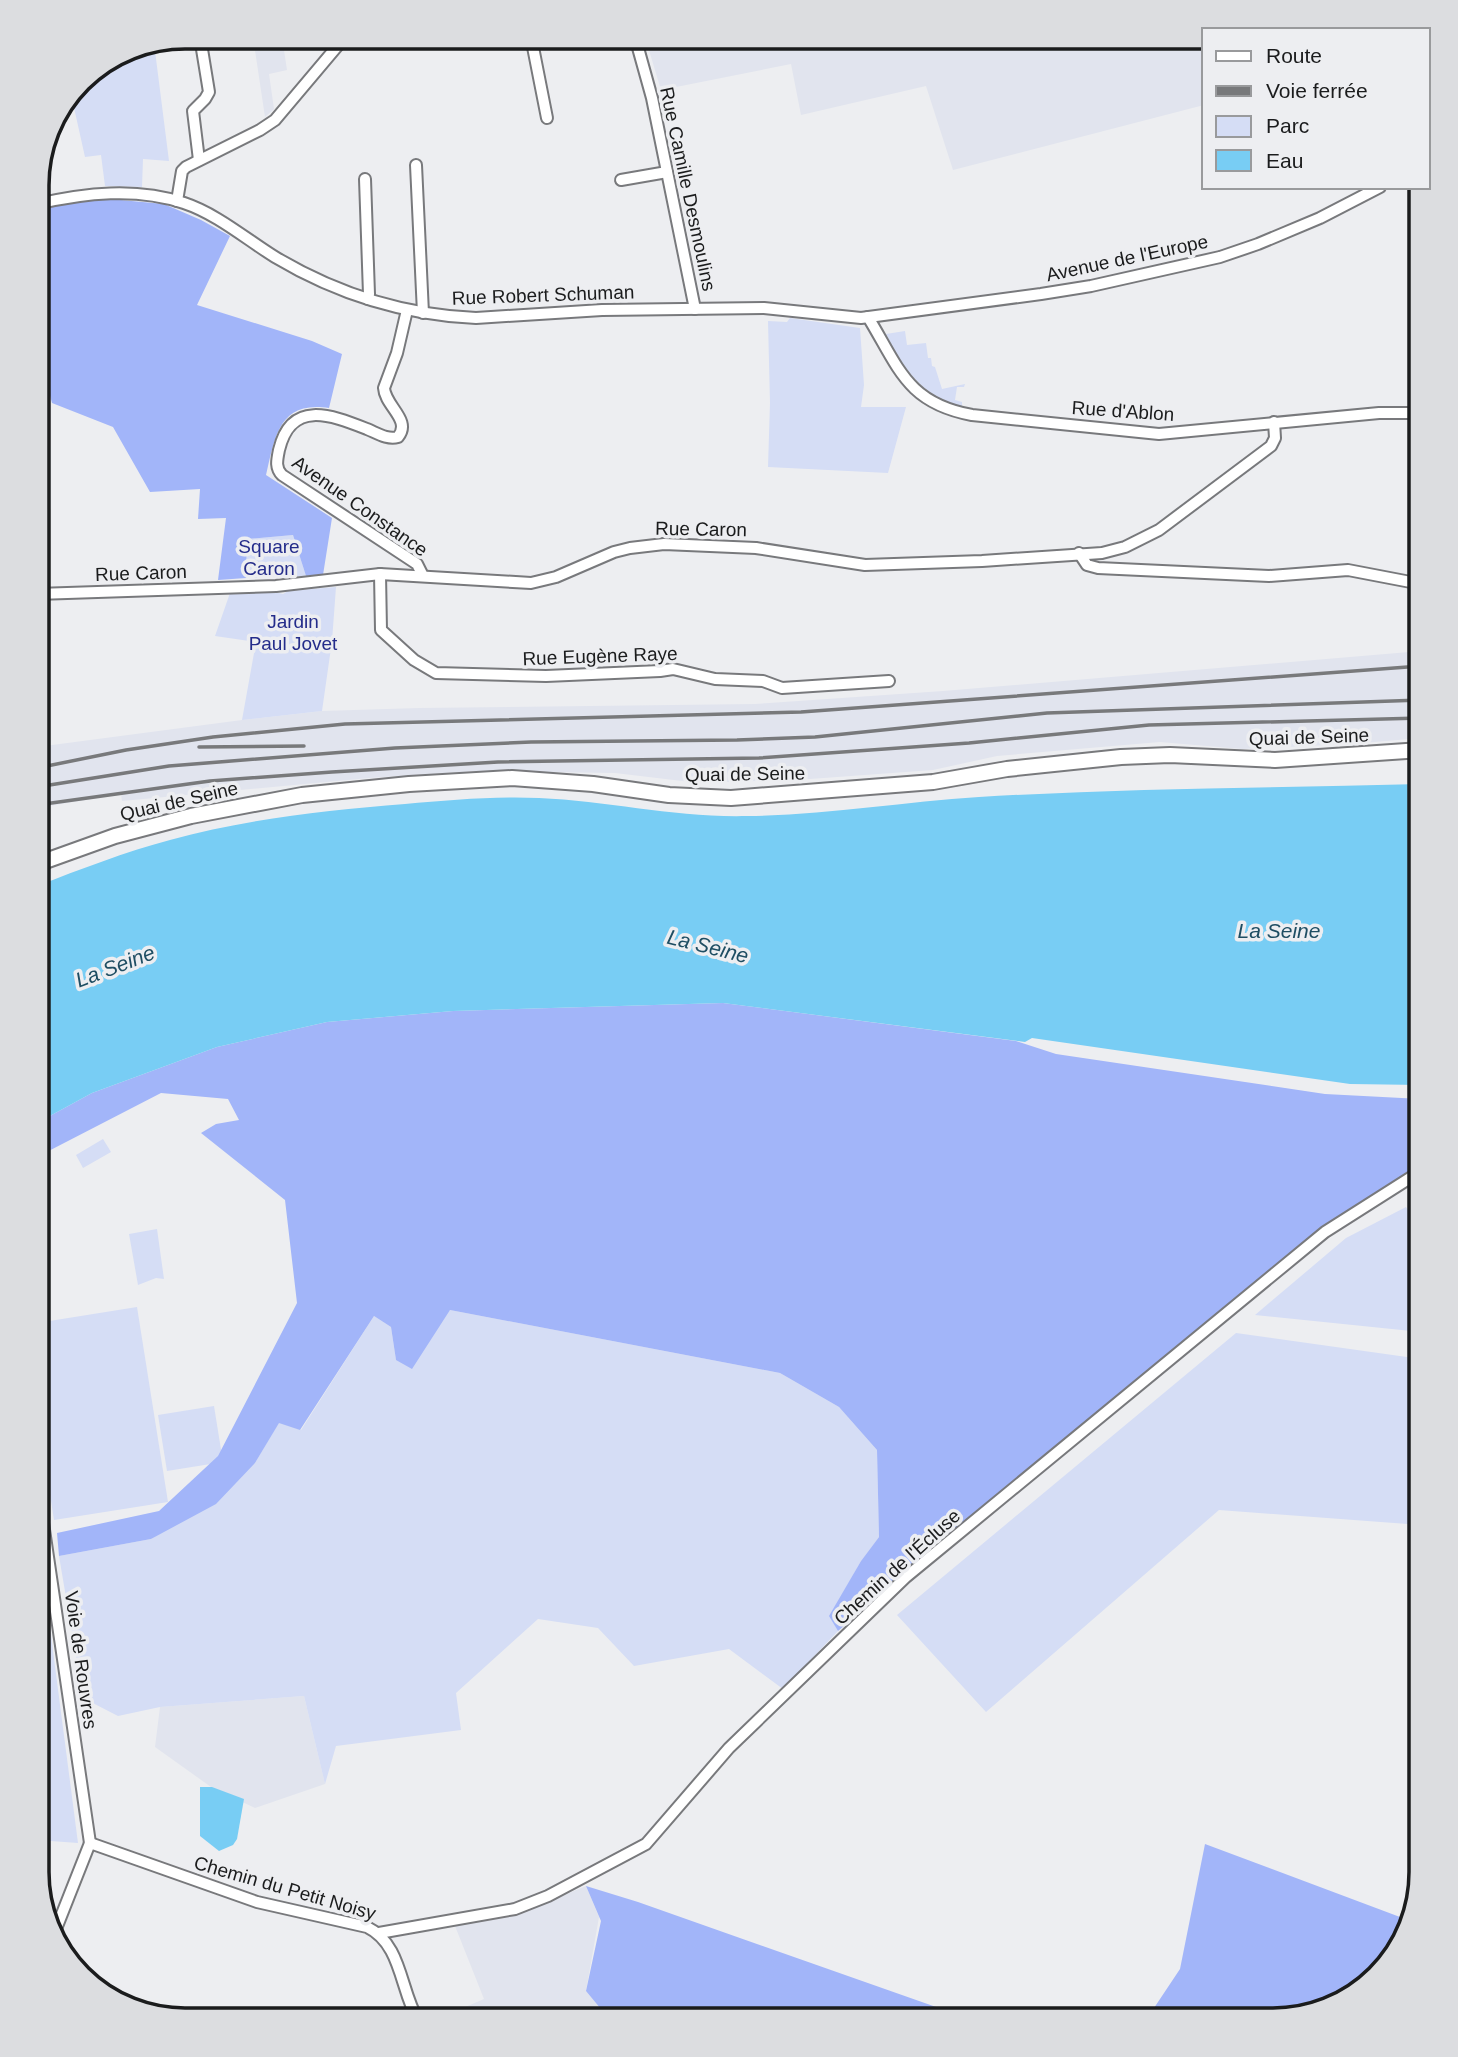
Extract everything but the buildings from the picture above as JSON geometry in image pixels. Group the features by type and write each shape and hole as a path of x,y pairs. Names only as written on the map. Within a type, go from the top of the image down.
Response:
{"main road":[{"name":"Quai de Seine","path":"49,860 115,836 191,816 302,795 409,784 512,778 593,784 669,795 731,798 933,782 1007,769 1121,757 1170,755 1287,760 1409,751"}],"street":[{"path":"199,160 194,111 209,92 202,49"},
{"path":"177,201 181,172 275,120 335,49"},
{"path":"533,49 547,118"},
{"name":"Rue Camille Desmoulins","path":"638,49 652,98 695,309"},
{"path":"416,165 424,313"},
{"path":"621,180 667,172"},
{"path":"365,179 368,299"},
{"name":"Avenue de l'Europe","path":"867,317 1091,286 1220,257 1308,223 1376,189"},
{"name":"Rue Robert Schuman","path":"49,202 102,193 144,195 177,201 217,218 299,271 329,285 368,299 424,313 477,317 602,310 764,308 867,317"},
{"name":"Avenue Constance","path":"407,310 397,353 384,388 384,394 402,424 399,436 390,439 348,421 306,415 293,422 285,431 277,461 282,475 417,564 423,576"},
{"name":"Rue d'Ablon","path":"867,317 911,386 932,404 953,412 1148,433 1202,431 1274,422 1409,413"},
{"name":"Rue Caron","path":"49,594 276,586 380,574 531,583 556,577 614,552 664,544 756,548 865,565 982,562 1102,553 1125,547 1159,530 1271,446 1275,438 1274,422"},
{"path":"1079,553 1087,565 1098,568 1269,576 1348,570 1409,582"},
{"name":"Rue Eugène Raye","path":"380,574 381,631 414,660 436,673 546,676 673,669 715,679 763,681 782,688 889,681"},
{"name":"Chemin de l'Écluse","path":"379,1933 515,1909 548,1896 646,1844 729,1748 906,1577 1325,1232 1409,1179"},
{"name":"Voie de Rouvres","path":"49,1564 90,1843"},
{"path":"59,1922 90,1843"},
{"name":"Chemin du Petit Noisy","path":"90,1843 257,1902 367,1927 379,1933 388,1944 413,2008"}],"shaded area":[{"path":"255,49 284,49 287,70 269,74 274,109 265,117"},
{"path":"649,49 1202,49 1202,106 953,170 926,86 801,115 791,64 661,90"},
{"path":"99,198 164,204 230,236 197,305 312,341 342,354 329,408 312,407 289,416 277,435 266,475 332,518 323,575 306,576 293,535 247,539 246,578 218,580 226,518 198,519 200,489 150,492 113,427 52,403 49,392 49,208 72,201"},
{"path":"1409,652 1409,739 1242,749 1160,742 997,756 933,770 810,779 699,783 615,773 480,771 369,778 122,801 121,794 49,806 49,745 242,720 322,711 755,704"},
{"path":"723,1003 1016,1041 1056,1054 1325,1094 1409,1098 1409,1176 1378,1193 1023,1476 838,1631 829,1616 861,1561 879,1537 877,1450 839,1407 780,1373 450,1310 412,1369 396,1360 391,1327 374,1316 300,1430 279,1423 255,1463 216,1504 151,1539 59,1556 57,1533 159,1511 218,1456 297,1303 285,1200 201,1133 216,1124 239,1120 228,1099 161,1093 49,1151 49,1116 92,1093 217,1047 327,1022 453,1011"},
{"path":"304,1696 325,1784 255,1808 211,1787 155,1747 160,1707"},
{"path":"1205,1844 1401,1917 1381,1955 1356,1980 1325,1998 1291,2007 1154,2008 1180,1969"},
{"path":"586,1886 599,1917 586,1991 600,2008 463,2008 484,1999 455,1926 523,1912"},
{"path":"586,1886 939,2008 600,2008 586,1991 601,1921"}],"green space":[{"path":"155,53 169,161 143,159 142,187 105,186 101,155 85,157 74,107 109,72 133,59"},
{"path":"790,318 860,328 864,385 861,407 906,407 888,473 768,467 768,321 787,322"},
{"path":"905,331 907,345 926,343 928,358 931,358 942,389 965,384 964,387 957,387 955,400 962,402 962,408 936,396 908,370 886,334"},
{"name":"Square Caron","path":"293,535 306,576 246,578 247,539"},
{"name":"Jardin Paul Jovet","path":"336,587 322,711 242,720 256,642 215,636 230,593 283,594 288,591"},
{"path":"103,1139 111,1152 83,1168 76,1155"},
{"path":"1406,1207 1409,1211 1409,1331 1255,1315 1346,1238"},
{"path":"157,1229 164,1279 156,1278 138,1285 129,1234"},
{"path":"137,1307 168,1502 54,1520 49,1488 49,1321"},
{"path":"450,1310 780,1373 839,1407 877,1450 879,1537 861,1561 830,1616 838,1631 783,1689 729,1649 634,1666 598,1628 538,1619 456,1693 461,1730 336,1746 325,1784 304,1696 160,1707 118,1716 83,1698 59,1556 151,1539 255,1463 279,1422 301,1430 374,1316 391,1327 396,1360"},
{"path":"1236,1333 1409,1357 1409,1524 1219,1510 986,1712 897,1615"},
{"path":"214,1406 223,1462 167,1471 158,1415"},
{"path":"49,1620 78,1843 49,1841"}],"water":[{"name":"La Seine","path":"1409,784 1409,1085 1350,1084 1032,1038 1025,1042 723,1003 453,1011 327,1022 217,1047 92,1093 49,1116 49,882 153,845 257,821 316,812 489,798 565,800 695,814 748,816 950,799 1145,790"},
{"path":"200,1787 212,1787 244,1799 237,1839 233,1845 219,1851 200,1836"}],"railway":[{"path":"49,766 126,750 213,737 345,724 801,712 1409,667"},
{"path":"49,785 169,766 395,748 531,742 815,737 1047,713 1409,700"},
{"path":"49,803 210,781 332,772 498,762 759,758 969,743 1149,725 1409,718"},
{"path":"199,747 304,746"}]}
